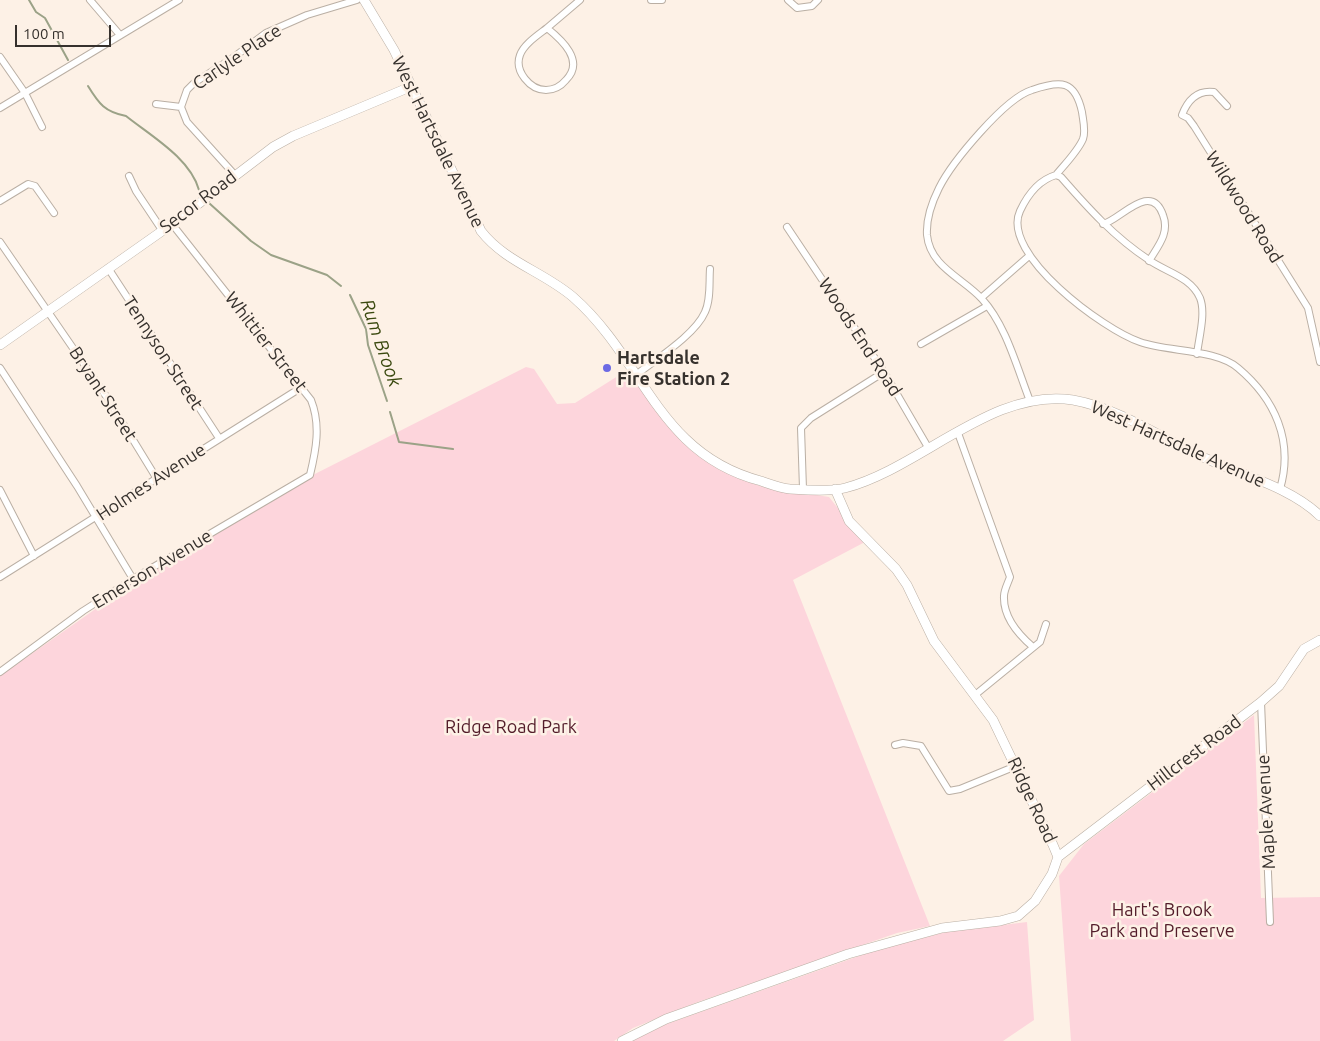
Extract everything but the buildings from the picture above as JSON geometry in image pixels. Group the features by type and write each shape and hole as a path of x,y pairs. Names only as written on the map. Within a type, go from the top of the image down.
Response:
{"street":[{"path":"90,0 120,35"},
{"path":"0,108 179,0"},
{"name":"Carlyle Place","path":"234,174 192,130 183,116 181,107 187,90 194,83 266,33 307,15 357,0"},
{"name":"West Hartsdale Avenue","path":"364,0 394,50 472,217 490,243 507,256 550,280 573,298 600,326 675,429 708,458 753,479 789,489 835,489 847,487 872,478 1001,410 1030,401 1044,399 1072,400 1124,418 1216,464 1280,489 1303,501 1320,516"},
{"path":"547,28 567,46 573,56 573,69 571,75 562,86 546,90 534,88 526,81 519,63 520,56 524,49 547,28 580,0"},
{"path":"651,0 662,0"},
{"path":"788,0 797,8 812,6 818,0"},
{"path":"0,57 25,93 42,127"},
{"path":"1030,401 1001,330 981,298 945,269 930,247 928,225 930,209 940,187 985,128 1012,100 1031,90 1062,85 1070,87 1077,94 1084,123 1084,138 1056,175 1050,177 1034,189 1017,217 1017,232 1029,256 1059,287 1103,323 1130,339 1174,351 1197,354 1228,362 1237,367 1264,395 1282,432 1286,464 1280,489"},
{"name":"Secor Road","path":"0,345 172,224 234,174 273,147 293,136 410,87"},
{"name":"Wildwood Road","path":"1227,106 1214,92 1203,90 1192,98 1182,115 1188,118 1194,126 1308,308 1320,362"},
{"path":"156,104 181,107"},
{"path":"1056,175 1061,177 1102,224 1149,261 1194,286 1200,299 1202,310 1197,354"},
{"path":"129,176 136,191 162,230"},
{"path":"0,201 28,184 35,186 54,213"},
{"path":"1102,224 1114,220 1129,206 1146,202 1154,204 1163,213 1166,229 1164,237 1149,261"},
{"name":"Whittier Street","path":"172,224 311,400 318,421 315,456 310,475"},
{"name":"Woods End Road","path":"787,227 884,372 929,448"},
{"name":"Bryant Street","path":"0,242 108,399 157,479"},
{"path":"981,298 1029,256"},
{"name":"Tennyson Street","path":"108,268 219,438"},
{"path":"636,375 680,340 705,313 708,304 710,269"},
{"path":"921,344 987,306"},
{"path":"0,368 96,517 133,579"},
{"path":"803,489 801,428 803,425 884,372"},
{"name":"Holmes Avenue","path":"0,577 302,387"},
{"path":"958,433 1010,577 1004,596 1008,616 1022,637 1033,647"},
{"name":"Emerson Avenue","path":"0,672 83,611 133,579 310,475"},
{"name":"Ridge Road","path":"622,1041 666,1019 848,954 942,928 1000,921 1018,916 1035,901 1052,874 1058,857 993,720 934,641 907,585 896,569 849,521 835,489"},
{"path":"0,490 34,556"},
{"path":"975,695 1040,642 1046,624"},
{"name":"Hillcrest Road","path":"1058,857 1261,702 1279,686 1304,649 1320,640"},
{"name":"Maple Avenue","path":"1261,702 1270,922"},
{"path":"895,745 911,744 921,746 949,791 960,789 1016,766"}],"green space":[{"name":"Ridge Road Park","path":"526,367 534,369 557,404 575,403 629,369 708,461 731,475 760,486 829,497 865,542 793,580 930,926 897,933 698,1002 633,1028 614,1041 0,1041 0,676 141,577 305,479"},
{"name":"Hart's Brook Park and Preserve","path":"1254,715 1261,898 1320,897 1320,1041 1071,1041 1059,876 1084,844"},
{"path":"1027,922 1034,1020 1003,1041 631,1041 658,1027 876,950 946,932"}],"waterway":[{"name":"Rum Brook","path":"29,0 36,12 45,18 68,60"},
{"name":"Rum Brook","path":"88,86 103,106 113,112 126,116 179,158 194,178 199,190"},
{"name":"Rum Brook","path":"209,203 251,241 271,255 327,275 341,286"},
{"name":"Rum Brook","path":"350,295 366,329 368,345 387,401"},
{"name":"Rum Brook","path":"390,412 399,442 453,449"}],"place":[{"name":"Hartsdale Fire Station 2","path":"607,368"}]}
